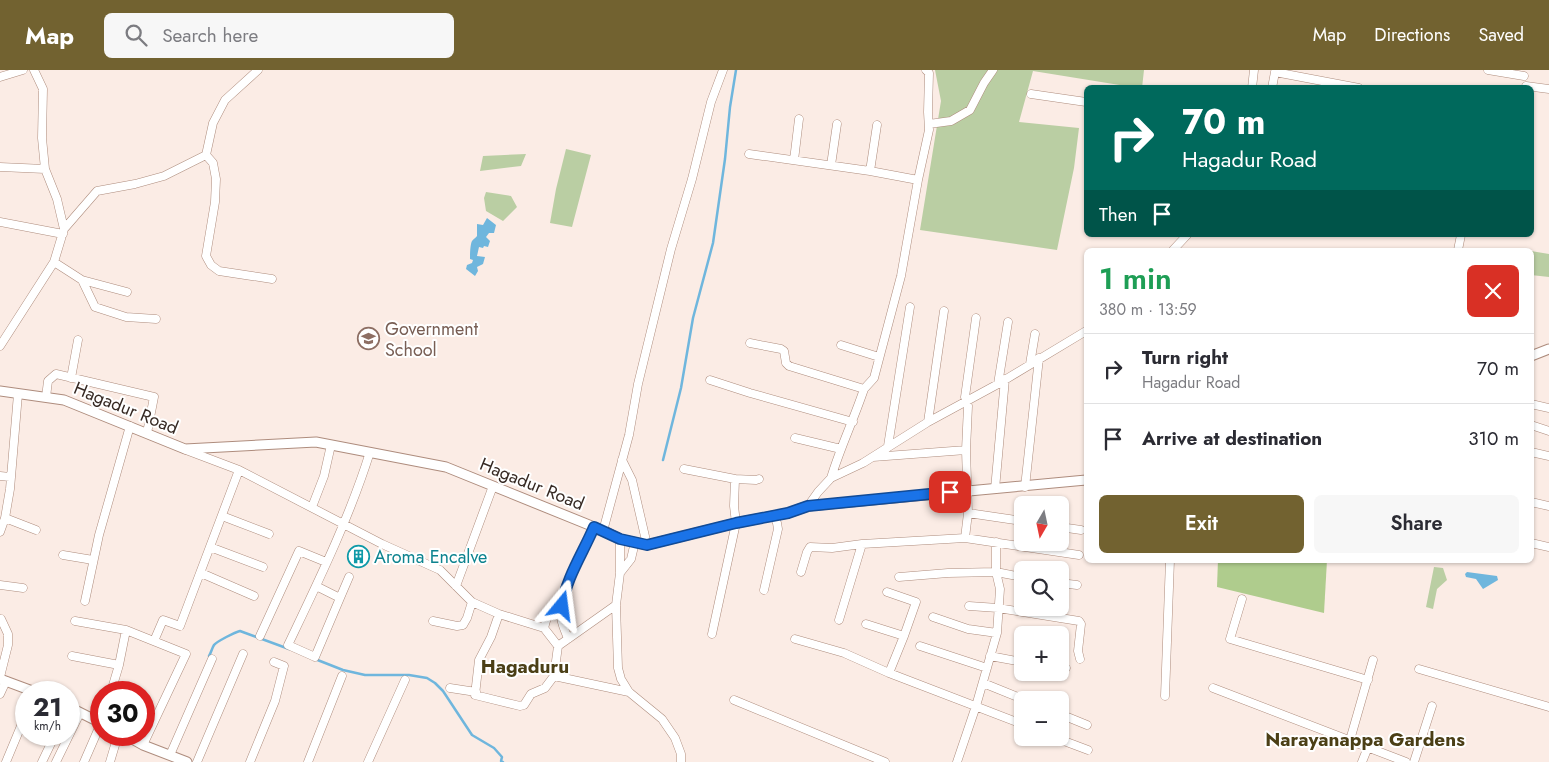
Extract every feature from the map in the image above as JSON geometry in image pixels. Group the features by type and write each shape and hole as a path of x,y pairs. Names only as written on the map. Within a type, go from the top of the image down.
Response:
{"street":[{"path":"0,77 23,70"},
{"path":"34,70 43,89 42,138 45,169 57,199 64,231"},
{"path":"206,155 213,124 225,100 258,70"},
{"path":"568,639 561,616 564,596 573,572 599,529 622,460 629,435 638,384 671,249 692,179 711,102 723,70"},
{"path":"831,478 840,449 853,422 864,389 874,378 901,276 929,130 929,73 926,70"},
{"path":"928,124 951,121 970,110 993,70"},
{"path":"1252,85 1254,70"},
{"path":"1488,70 1524,73"},
{"path":"1273,85 1275,72 1344,85"},
{"path":"1534,87 1549,88"},
{"path":"1031,94 1084,102"},
{"path":"794,160 799,120"},
{"path":"831,165 837,124"},
{"path":"870,171 877,125"},
{"path":"749,154 870,171 918,180"},
{"path":"0,346 54,262 64,231 97,191 164,176 206,155"},
{"path":"206,155 213,163 216,179 215,202 206,256 211,265 219,270 272,279"},
{"path":"0,167 45,169"},
{"path":"0,222 64,231"},
{"path":"1175,248 1184,237"},
{"path":"54,262 82,280 128,292"},
{"path":"82,280 95,307 126,317 156,319"},
{"path":"888,446 910,306"},
{"path":"928,422 944,312"},
{"path":"965,538 968,513 966,450 968,406 965,397 976,318"},
{"path":"998,384 1008,322"},
{"path":"808,506 831,478 871,457 928,422 998,384 1084,333"},
{"path":"1030,364 1035,334"},
{"path":"71,378 78,340"},
{"path":"750,343 784,351 788,366 864,389"},
{"path":"841,345 880,357"},
{"path":"1534,355 1549,349"},
{"path":"1025,487 1039,358"},
{"path":"46,397 48,381 56,374 154,397 147,434"},
{"path":"994,489 1005,379"},
{"path":"710,380 853,422"},
{"name":"Hagadur Road","path":"0,391 64,400 185,449 316,442 446,467 620,539 647,545 736,523 774,516 808,506 1084,480"},
{"path":"0,532 5,518 18,394"},
{"path":"1534,405 1549,408"},
{"path":"85,600 93,560 130,426"},
{"path":"1534,426 1549,430"},
{"path":"795,438 840,449"},
{"path":"312,507 326,471 331,445"},
{"path":"185,449 239,470 344,524 440,570 472,602 499,614 544,628 558,646 554,676 545,688 531,694 524,705 520,706 475,695 479,660 499,614"},
{"path":"871,457 966,450"},
{"path":"349,577 314,657 288,645 344,524 359,488 370,452"},
{"path":"1534,453 1549,456"},
{"path":"622,460 632,480 647,545"},
{"path":"684,469 735,479 759,479"},
{"path":"154,642 163,620 180,626 239,470"},
{"path":"0,476 10,477"},
{"path":"712,634 736,523 734,506 735,479"},
{"path":"456,586 493,486"},
{"path":"1534,503 1549,506"},
{"path":"968,513 1014,520"},
{"path":"222,516 268,534"},
{"path":"764,590 778,529 774,516"},
{"path":"5,518 36,530"},
{"path":"1069,528 1081,530"},
{"path":"801,572 810,547 832,548 862,544 965,538 1079,555"},
{"path":"620,539 620,573 616,605 618,668 621,680 630,692 662,719 675,738 681,762"},
{"path":"620,573 631,559 635,542"},
{"path":"957,762 983,683 996,633 1000,590 996,572 996,542"},
{"path":"839,620 862,544"},
{"path":"1534,544 1549,547"},
{"path":"210,547 263,567"},
{"path":"260,636 299,551 326,562"},
{"path":"63,555 93,560"},
{"path":"1165,696 1170,563"},
{"path":"899,577 996,572 1014,575"},
{"path":"201,573 254,596"},
{"path":"1069,584 1077,585"},
{"path":"0,585 23,588"},
{"path":"316,586 340,598"},
{"path":"887,592 916,602 889,674"},
{"path":"1242,599 1230,640 1368,680"},
{"path":"432,621 457,626 463,625 472,602"},
{"path":"558,646 616,605"},
{"path":"969,606 998,608 1079,621 1081,624 1078,651 1080,659"},
{"path":"544,628 548,614"},
{"path":"933,617 968,629 996,633"},
{"path":"0,694 8,645 8,634 1,619"},
{"path":"75,621 126,630 186,654 155,720"},
{"path":"866,624 904,636"},
{"path":"114,681 126,630"},
{"path":"795,639 844,654 889,674 1014,721"},
{"path":"920,646 987,668"},
{"path":"197,762 243,654"},
{"path":"72,656 119,666"},
{"path":"990,656 1014,660"},
{"path":"174,758 212,658"},
{"path":"1350,740 1373,660"},
{"path":"250,762 275,701 284,666 274,662"},
{"path":"1419,669 1549,707"},
{"path":"308,762 342,676"},
{"path":"554,676 630,692"},
{"path":"2,679 15,684"},
{"path":"368,762 405,680"},
{"path":"983,683 1014,695"},
{"path":"450,688 476,692"},
{"path":"1213,688 1406,762"},
{"path":"734,700 885,762"},
{"path":"1414,762 1432,706"},
{"path":"80,713 90,718"},
{"path":"1069,718 1087,725"},
{"path":"6,762 15,740"},
{"path":"1069,743 1088,750"},
{"path":"42,762 50,746"},
{"path":"56,762 64,746"},
{"path":"84,762 91,746"},
{"path":"110,762 115,746"},
{"path":"145,746 187,762"},
{"path":"1362,762 1368,747"}],"green space":[{"path":"935,70 1144,70 1142,85 1120,85 1033,71 1019,122 1079,128 1074,168 1057,250 920,230 941,101"},
{"path":"566,149 591,155 572,227 550,223"},
{"path":"526,154 521,166 480,171 483,156"},
{"path":"486,192 511,196 517,207 503,221 486,211 484,198"},
{"path":"1534,252 1549,254 1549,277 1534,275"},
{"path":"1218,563 1327,563 1324,613 1217,587"},
{"path":"1434,567 1443,568 1447,580 1437,589 1433,609 1426,607"}],"water":[{"path":"487,218 496,225 494,233 489,233 486,237 490,241 488,247 479,247 477,256 485,257 483,264 477,267 478,271 475,276 466,269 467,265 472,263 473,260 470,259 472,240 477,236 477,224 483,225"},
{"path":"1467,572 1497,576 1498,580 1483,589 1476,579 1466,577 1465,574"}],"waterway":[{"path":"663,460 681,388 693,318 713,243 736,70"},
{"path":"209,656 215,644 240,631 289,649"},
{"path":"315,659 343,670 365,675 409,675 427,678 443,691 472,735 494,748 502,757 501,761 503,762"}],"place":[{"name":"Government School","path":"369,339"},
{"name":"Aroma Encalve","path":"358,557"}],"district":[{"name":"Hagaduru","path":"525,666"},
{"name":"Narayanappa Gardens","path":"1365,739"}],"route":[{"path":"562,606 573,572 594,527 620,539 647,545 736,523 788,513 808,506 950,492"}]}
